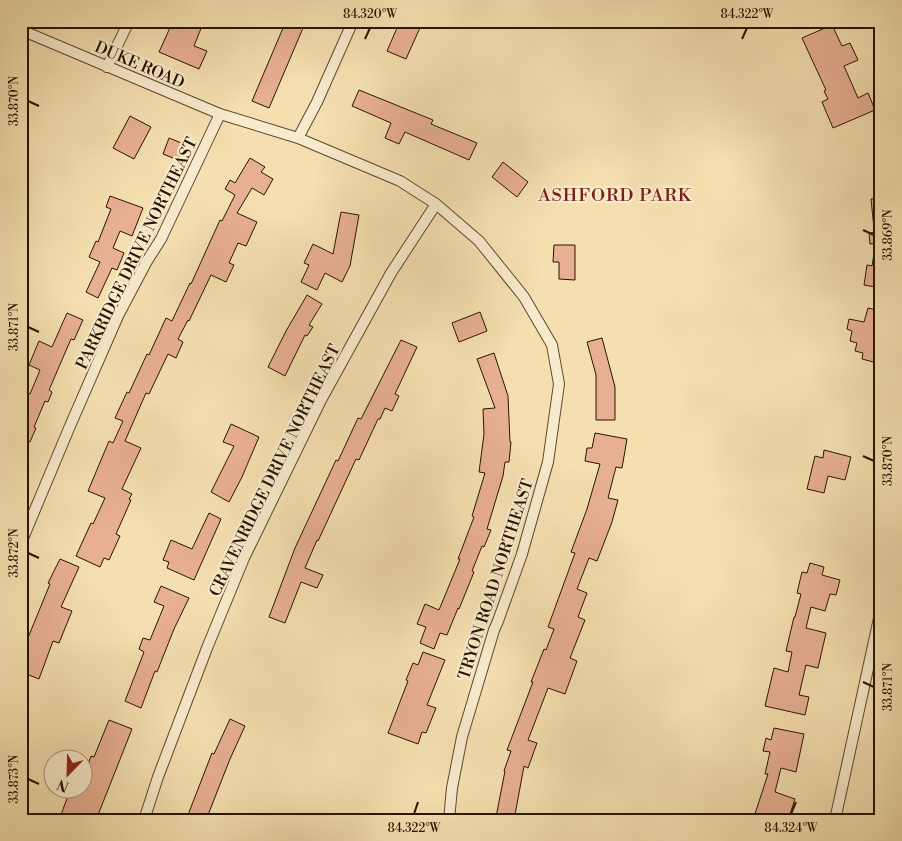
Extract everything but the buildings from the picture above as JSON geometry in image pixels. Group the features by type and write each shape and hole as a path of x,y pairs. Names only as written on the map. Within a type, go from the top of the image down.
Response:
{"street":[{"path":"107,67 129,21"},
{"path":"298,138 317,102 353,21"},
{"name":"DUKE ROAD","path":"21,30 220,114"},
{"name":"TRYON ROAD NORTHEAST","path":"220,114 298,138 400,181 436,204 479,242 524,297 552,344 559,384 548,462 522,554 494,630 462,737 452,788 449,820"},
{"name":"PARKRIDGE DRIVE NORTHEAST","path":"21,543 118,316 161,239 220,114"},
{"name":"CRAVENRIDGE DRIVE NORTHEAST","path":"144,820 158,777 207,648 244,558 321,400 391,273 436,204"},
{"path":"834,820 881,609"}],"district":[{"name":"ASHFORD PARK","path":"615,195"}]}
